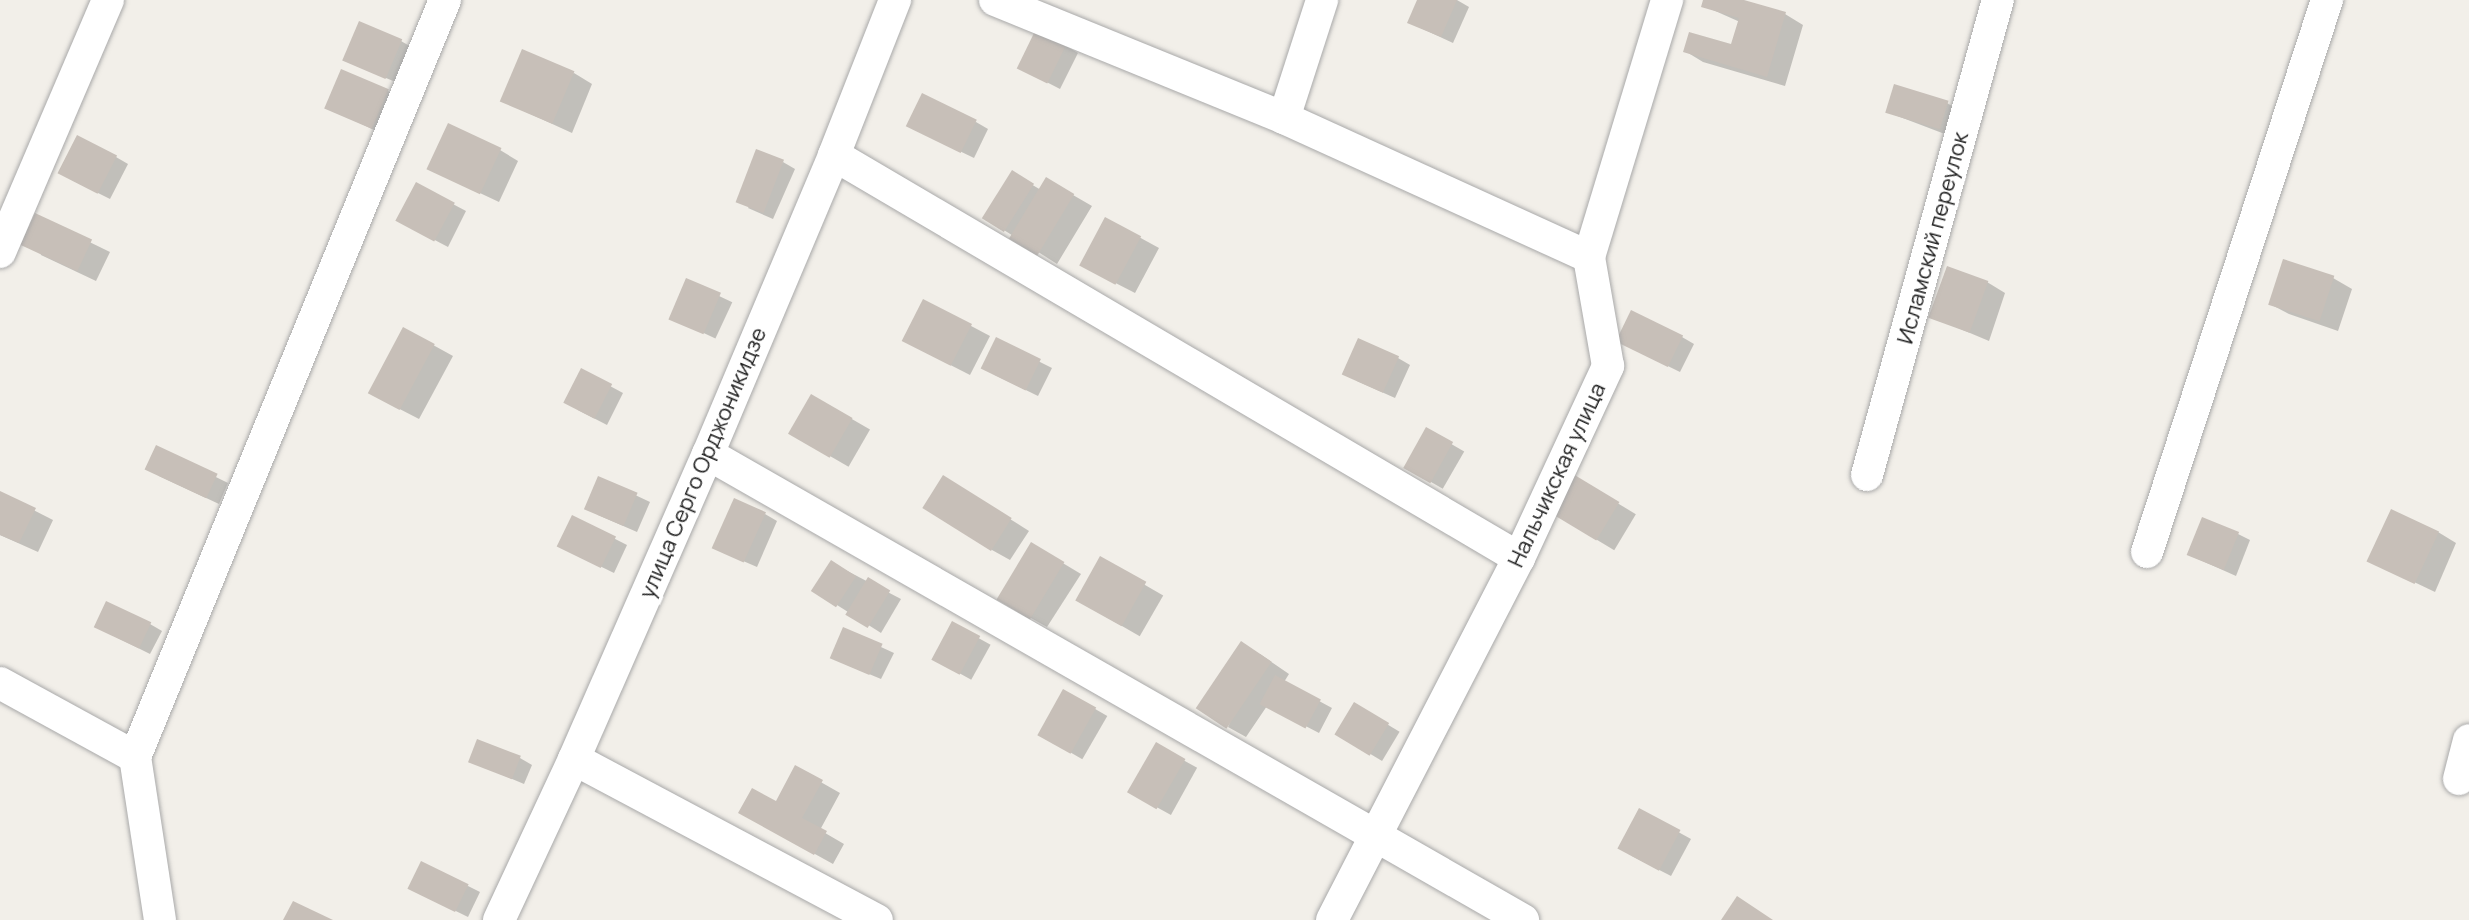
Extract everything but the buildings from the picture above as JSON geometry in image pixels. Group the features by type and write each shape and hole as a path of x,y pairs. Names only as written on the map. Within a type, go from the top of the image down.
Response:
{"street":[{"path":"0,252 108,0"},
{"path":"160,920 135,757 445,0"},
{"name":"улица Серго Орджоникидзе","path":"499,920 574,759 708,454 834,155 895,0"},
{"path":"995,0 1284,118 1589,257"},
{"path":"1284,118 1322,0"},
{"name":"Нальчикская улица","path":"1332,920 1519,558 1608,366 1589,257 1667,0"},
{"name":"Исламский переулок","path":"1867,475 1998,0"},
{"path":"2147,552 2327,0"},
{"path":"834,155 1519,558"},
{"path":"708,454 1523,920"},
{"path":"0,683 135,757"},
{"path":"2459,779 2469,740"},
{"path":"574,759 877,920"}]}
